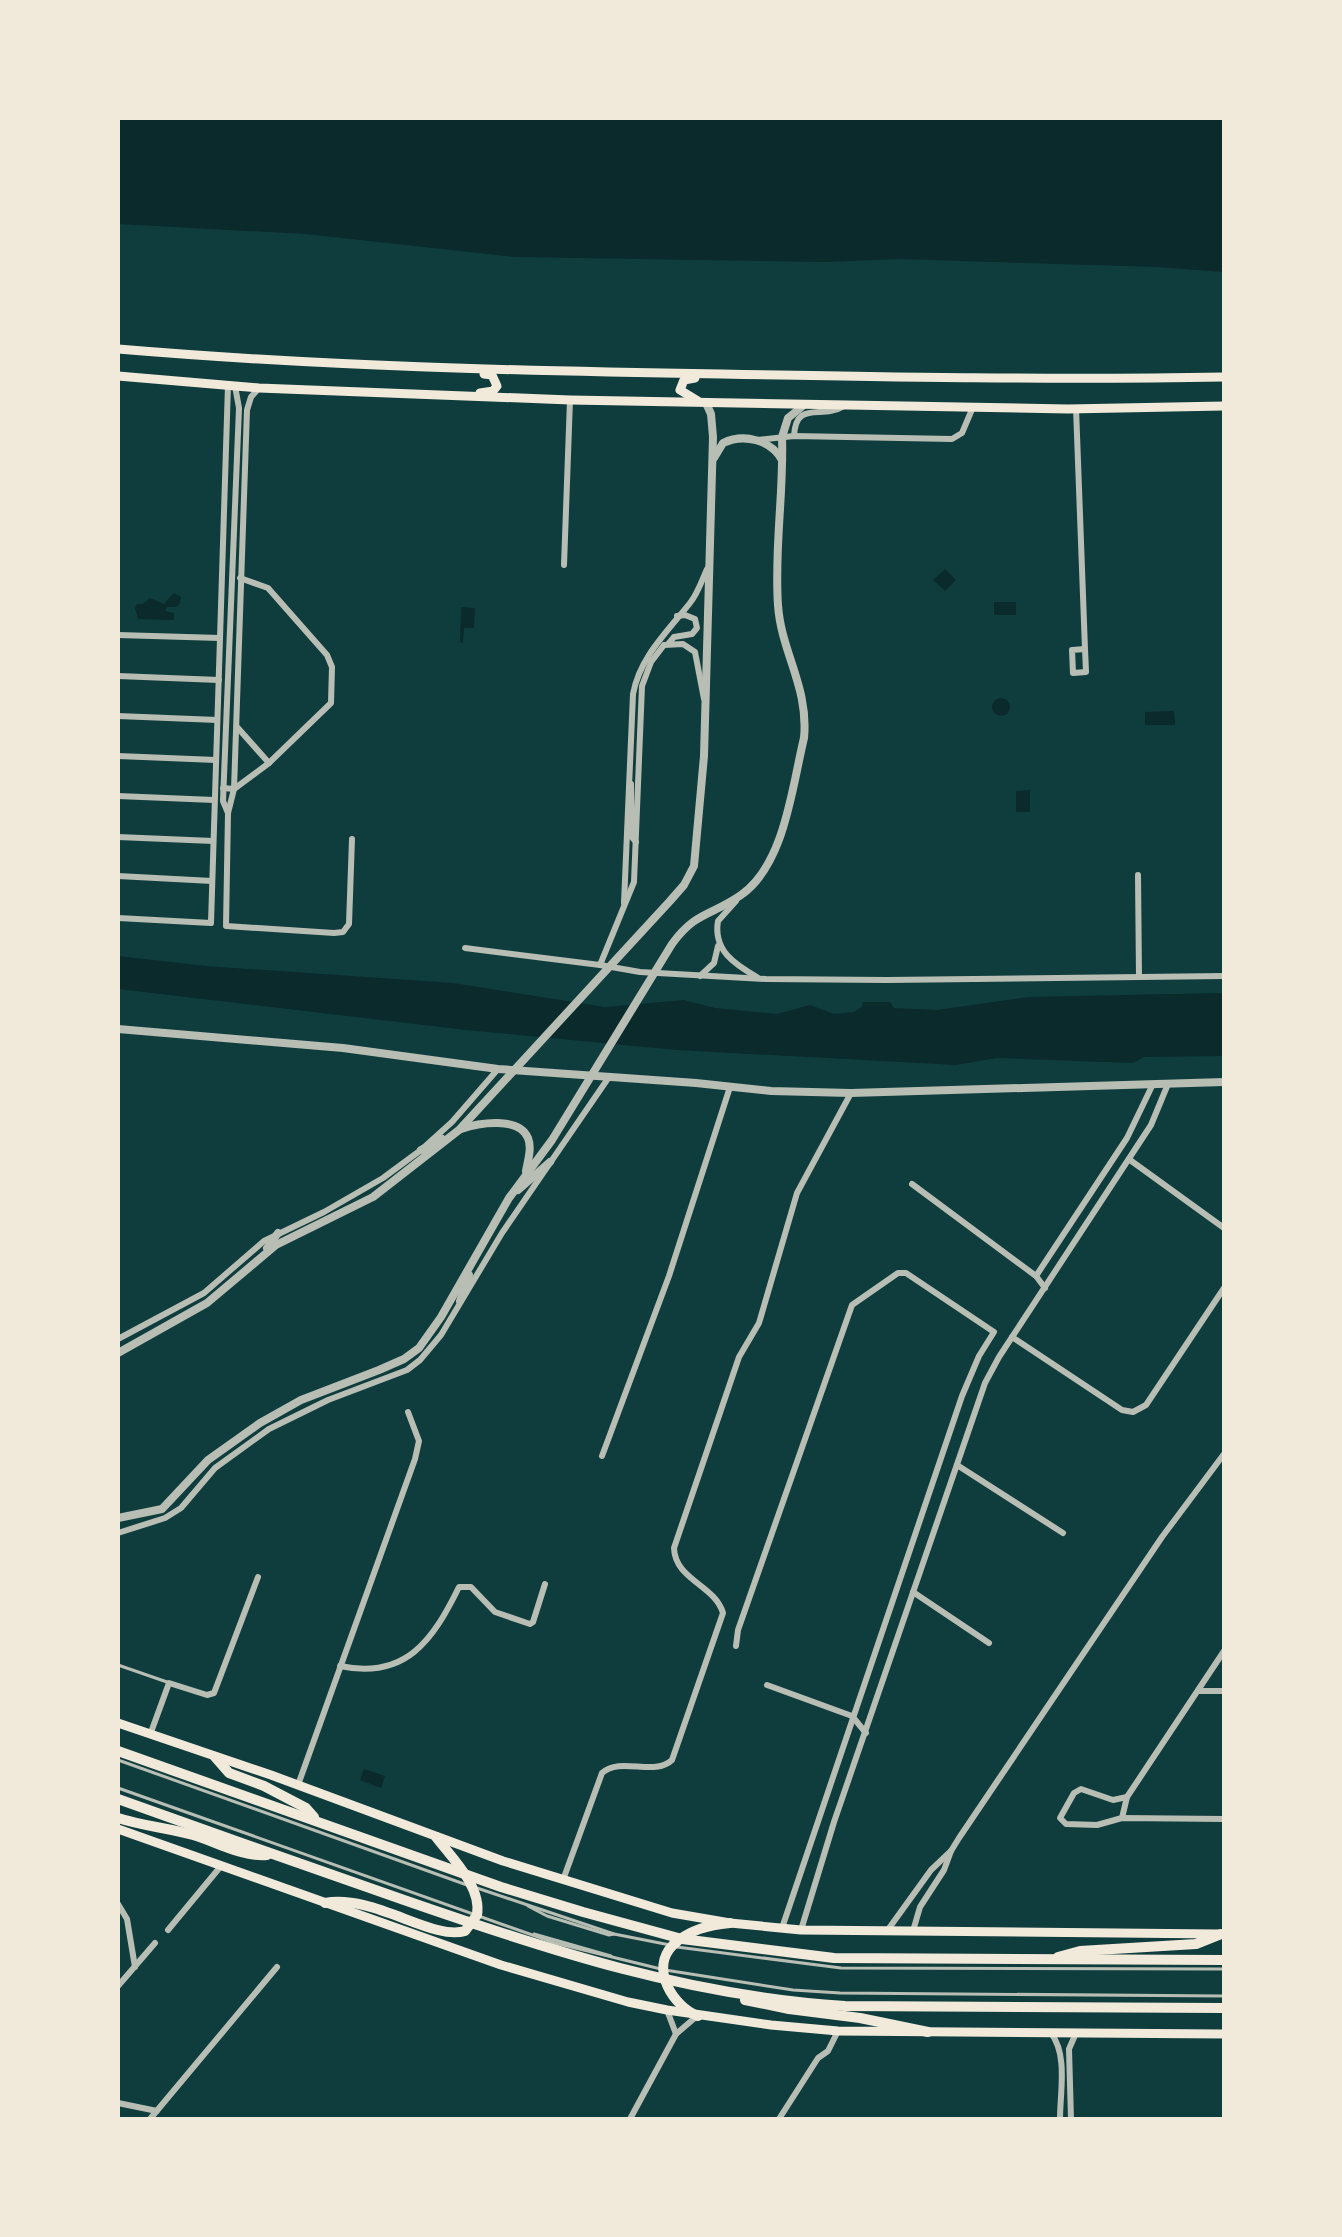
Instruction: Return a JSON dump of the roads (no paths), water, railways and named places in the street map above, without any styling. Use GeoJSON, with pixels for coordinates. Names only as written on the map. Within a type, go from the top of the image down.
{"type":"FeatureCollection","features":[{"type":"Feature","properties":{"kind":"highway"},"geometry":{"type":"LineString","coordinates":[[118,1751],[463,1873],[583,1912],[682,1939],[834,1958],[1224,1960]]}},
{"type":"Feature","properties":{"kind":"highway"},"geometry":{"type":"LineString","coordinates":[[215,1757],[229,1773],[264,1786],[306,1808],[315,1819]]}},
{"type":"Feature","properties":{"kind":"highway"},"geometry":{"type":"LineString","coordinates":[[118,1799],[272,1854],[475,1920],[509,1937],[665,1976],[767,2006],[860,2018],[928,2032]]}},
{"type":"Feature","properties":{"kind":"highway"},"geometry":{"type":"LineString","coordinates":[[118,1818],[154,1829],[193,1835],[247,1854],[272,1854]]}},
{"type":"Feature","properties":{"kind":"highway"},"geometry":{"type":"LineString","coordinates":[[325,1903],[338,1900],[359,1902],[447,1932],[460,1932],[475,1920],[477,1899],[463,1873],[436,1837]]}},
{"type":"Feature","properties":{"kind":"highway"},"geometry":{"type":"LineString","coordinates":[[698,2016],[687,2011],[672,1997],[665,1976],[665,1959],[672,1946],[703,1927],[730,1923]]}},
{"type":"Feature","properties":{"kind":"highway"},"geometry":{"type":"LineString","coordinates":[[1052,1960],[1080,1951],[1196,1944],[1222,1934]]}},
{"type":"Feature","properties":{"kind":"highway"},"geometry":{"type":"LineString","coordinates":[[724,1992],[845,2006],[1224,2008]]}},
{"type":"Feature","properties":{"kind":"main road"},"geometry":{"type":"LineString","coordinates":[[118,349],[455,369],[1022,379],[1224,377]]}},
{"type":"Feature","properties":{"kind":"main road"},"geometry":{"type":"LineString","coordinates":[[453,397],[493,391],[497,386],[492,375],[455,369]]}},
{"type":"Feature","properties":{"kind":"main road"},"geometry":{"type":"LineString","coordinates":[[704,403],[682,393],[680,385],[684,380],[739,375]]}},
{"type":"Feature","properties":{"kind":"main road"},"geometry":{"type":"LineString","coordinates":[[118,376],[259,388],[453,397],[973,407],[1224,406]]}},
{"type":"Feature","properties":{"kind":"main road"},"geometry":{"type":"LineString","coordinates":[[118,1723],[436,1837],[655,1909],[730,1923],[801,1930],[1222,1934]]}},
{"type":"Feature","properties":{"kind":"main road"},"geometry":{"type":"LineString","coordinates":[[118,1829],[521,1971],[628,2002],[698,2016],[838,2031],[1224,2034]]}},
{"type":"Feature","properties":{"kind":"street"},"geometry":{"type":"LineString","coordinates":[[118,918],[211,923],[226,414],[231,386]]}},
{"type":"Feature","properties":{"kind":"street"},"geometry":{"type":"LineString","coordinates":[[228,813],[223,801],[223,788],[239,400],[231,386]]}},
{"type":"Feature","properties":{"kind":"street"},"geometry":{"type":"LineString","coordinates":[[259,388],[251,397],[247,410],[234,789],[228,813],[225,924],[229,927],[343,932],[349,924],[352,839]]}},
{"type":"Feature","properties":{"kind":"street"},"geometry":{"type":"LineString","coordinates":[[564,565],[570,400]]}},
{"type":"Feature","properties":{"kind":"street"},"geometry":{"type":"LineString","coordinates":[[119,1347],[207,1303],[276,1245],[373,1197],[459,1130],[684,885],[694,866],[705,702],[713,426],[704,403]]}},
{"type":"Feature","properties":{"kind":"street"},"geometry":{"type":"LineString","coordinates":[[700,976],[714,963],[718,921],[760,876],[774,854],[805,729],[802,690],[783,634],[778,603],[782,437],[788,418],[804,404]]}},
{"type":"Feature","properties":{"kind":"street"},"geometry":{"type":"LineString","coordinates":[[794,436],[795,424],[802,415],[833,411],[848,404]]}},
{"type":"Feature","properties":{"kind":"street"},"geometry":{"type":"LineString","coordinates":[[712,460],[728,440],[794,436],[956,438],[962,433],[973,407]]}},
{"type":"Feature","properties":{"kind":"street"},"geometry":{"type":"LineString","coordinates":[[1076,408],[1085,649]]}},
{"type":"Feature","properties":{"kind":"street"},"geometry":{"type":"LineString","coordinates":[[757,440],[775,448],[782,460]]}},
{"type":"Feature","properties":{"kind":"street"},"geometry":{"type":"LineString","coordinates":[[624,906],[636,679],[648,655],[696,593],[709,565]]}},
{"type":"Feature","properties":{"kind":"street"},"geometry":{"type":"LineString","coordinates":[[223,788],[234,789],[269,763],[331,703],[332,667],[327,655],[268,588],[240,578]]}},
{"type":"Feature","properties":{"kind":"street"},"geometry":{"type":"LineString","coordinates":[[231,597],[240,597]]}},
{"type":"Feature","properties":{"kind":"street"},"geometry":{"type":"LineString","coordinates":[[600,965],[634,882],[642,686],[655,656],[664,645],[674,637],[692,634],[697,628],[691,616],[677,616]]}},
{"type":"Feature","properties":{"kind":"street"},"geometry":{"type":"LineString","coordinates":[[118,635],[220,638]]}},
{"type":"Feature","properties":{"kind":"street"},"geometry":{"type":"LineString","coordinates":[[669,643],[683,644],[695,652],[705,702]]}},
{"type":"Feature","properties":{"kind":"street"},"geometry":{"type":"LineString","coordinates":[[118,676],[219,680]]}},
{"type":"Feature","properties":{"kind":"street"},"geometry":{"type":"LineString","coordinates":[[118,716],[217,720]]}},
{"type":"Feature","properties":{"kind":"street"},"geometry":{"type":"LineString","coordinates":[[236,725],[269,763]]}},
{"type":"Feature","properties":{"kind":"street"},"geometry":{"type":"LineString","coordinates":[[118,756],[216,760]]}},
{"type":"Feature","properties":{"kind":"street"},"geometry":{"type":"LineString","coordinates":[[629,776],[633,791],[631,836],[636,843]]}},
{"type":"Feature","properties":{"kind":"street"},"geometry":{"type":"LineString","coordinates":[[118,796],[214,800]]}},
{"type":"Feature","properties":{"kind":"street"},"geometry":{"type":"LineString","coordinates":[[118,837],[213,841]]}},
{"type":"Feature","properties":{"kind":"street"},"geometry":{"type":"LineString","coordinates":[[1138,875],[1139,977]]}},
{"type":"Feature","properties":{"kind":"street"},"geometry":{"type":"LineString","coordinates":[[118,876],[212,881]]}},
{"type":"Feature","properties":{"kind":"street"},"geometry":{"type":"LineString","coordinates":[[118,1518],[162,1509],[208,1460],[260,1423],[301,1400],[391,1364],[419,1348],[441,1317],[509,1198],[581,1095],[672,944],[691,921],[741,895]]}},
{"type":"Feature","properties":{"kind":"street"},"geometry":{"type":"LineString","coordinates":[[718,941],[733,962],[760,978]]}},
{"type":"Feature","properties":{"kind":"street"},"geometry":{"type":"LineString","coordinates":[[465,948],[640,972],[700,976],[887,980],[1224,976]]}},
{"type":"Feature","properties":{"kind":"street"},"geometry":{"type":"LineString","coordinates":[[118,1029],[343,1048],[498,1069],[851,1093],[1224,1082]]}},
{"type":"Feature","properties":{"kind":"street"},"geometry":{"type":"LineString","coordinates":[[421,1150],[452,1122],[498,1069]]}},
{"type":"Feature","properties":{"kind":"street"},"geometry":{"type":"LineString","coordinates":[[118,1533],[165,1518],[181,1508],[215,1468],[269,1429],[328,1400],[407,1370],[432,1347],[550,1162],[609,1077]]}},
{"type":"Feature","properties":{"kind":"street"},"geometry":{"type":"LineString","coordinates":[[1036,1276],[1127,1138],[1153,1084]]}},
{"type":"Feature","properties":{"kind":"street"},"geometry":{"type":"LineString","coordinates":[[801,1930],[839,1808],[990,1372],[1130,1160],[1153,1122],[1168,1084]]}},
{"type":"Feature","properties":{"kind":"street"},"geometry":{"type":"LineString","coordinates":[[602,1456],[669,1276],[730,1087]]}},
{"type":"Feature","properties":{"kind":"street"},"geometry":{"type":"LineString","coordinates":[[563,1880],[602,1773],[614,1766],[666,1765],[672,1760],[723,1613],[718,1603],[679,1567],[674,1548],[739,1357],[759,1323],[797,1193],[851,1093]]}},
{"type":"Feature","properties":{"kind":"street"},"geometry":{"type":"LineString","coordinates":[[119,1347],[204,1293],[253,1250],[278,1233],[359,1193],[421,1150],[459,1130],[483,1124],[513,1125],[522,1129],[527,1134],[530,1148],[525,1174]]}},
{"type":"Feature","properties":{"kind":"street"},"geometry":{"type":"LineString","coordinates":[[1130,1160],[1224,1228]]}},
{"type":"Feature","properties":{"kind":"street"},"geometry":{"type":"LineString","coordinates":[[509,1198],[550,1162]]}},
{"type":"Feature","properties":{"kind":"street"},"geometry":{"type":"LineString","coordinates":[[912,1184],[1036,1276],[1045,1288]]}},
{"type":"Feature","properties":{"kind":"street"},"geometry":{"type":"LineString","coordinates":[[259,1259],[278,1233]]}},
{"type":"Feature","properties":{"kind":"street"},"geometry":{"type":"LineString","coordinates":[[460,1301],[475,1255]]}},
{"type":"Feature","properties":{"kind":"street"},"geometry":{"type":"LineString","coordinates":[[736,1646],[738,1630],[851,1309],[858,1299],[898,1273],[906,1273],[994,1332],[979,1356],[962,1396],[782,1929]]}},
{"type":"Feature","properties":{"kind":"street"},"geometry":{"type":"LineString","coordinates":[[1012,1337],[1122,1410],[1133,1412],[1141,1410],[1224,1288]]}},
{"type":"Feature","properties":{"kind":"street"},"geometry":{"type":"LineString","coordinates":[[962,1396],[979,1403]]}},
{"type":"Feature","properties":{"kind":"street"},"geometry":{"type":"LineString","coordinates":[[298,1785],[419,1446],[408,1412]]}},
{"type":"Feature","properties":{"kind":"street"},"geometry":{"type":"LineString","coordinates":[[887,1931],[931,1870],[951,1851],[1162,1537],[1224,1454]]}},
{"type":"Feature","properties":{"kind":"street"},"geometry":{"type":"LineString","coordinates":[[957,1465],[1063,1533]]}},
{"type":"Feature","properties":{"kind":"street"},"geometry":{"type":"LineString","coordinates":[[921,1513],[938,1519]]}},
{"type":"Feature","properties":{"kind":"street"},"geometry":{"type":"LineString","coordinates":[[150,1735],[169,1683],[207,1695],[214,1693],[258,1577]]}},
{"type":"Feature","properties":{"kind":"street"},"geometry":{"type":"LineString","coordinates":[[340,1666],[358,1670],[379,1669],[408,1659],[435,1631],[459,1587],[471,1587],[495,1612],[530,1624],[545,1584]]}},
{"type":"Feature","properties":{"kind":"street"},"geometry":{"type":"LineString","coordinates":[[913,1592],[989,1643]]}},
{"type":"Feature","properties":{"kind":"street"},"geometry":{"type":"LineString","coordinates":[[1122,1818],[1127,1797],[1224,1651]]}},
{"type":"Feature","properties":{"kind":"street"},"geometry":{"type":"LineString","coordinates":[[767,1685],[852,1716],[866,1733]]}},
{"type":"Feature","properties":{"kind":"street"},"geometry":{"type":"LineString","coordinates":[[1199,1691],[1224,1691]]}},
{"type":"Feature","properties":{"kind":"street"},"geometry":{"type":"LineString","coordinates":[[1127,1797],[1113,1800],[1085,1789],[1076,1791],[1060,1818],[1066,1824],[1090,1826],[1122,1818],[1224,1819]]}},
{"type":"Feature","properties":{"kind":"street"},"geometry":{"type":"LineString","coordinates":[[823,1802],[839,1808]]}},
{"type":"Feature","properties":{"kind":"street"},"geometry":{"type":"LineString","coordinates":[[913,1931],[920,1907],[944,1870],[951,1851]]}},
{"type":"Feature","properties":{"kind":"street"},"geometry":{"type":"LineString","coordinates":[[168,1930],[221,1866]]}},
{"type":"Feature","properties":{"kind":"street"},"geometry":{"type":"LineString","coordinates":[[791,1898],[799,1903],[809,1902]]}},
{"type":"Feature","properties":{"kind":"street"},"geometry":{"type":"LineString","coordinates":[[118,1904],[127,1919],[135,1967]]}},
{"type":"Feature","properties":{"kind":"street"},"geometry":{"type":"LineString","coordinates":[[118,1986],[155,1943]]}},
{"type":"Feature","properties":{"kind":"street"},"geometry":{"type":"LineString","coordinates":[[150,2119],[277,1967]]}},
{"type":"Feature","properties":{"kind":"street"},"geometry":{"type":"LineString","coordinates":[[667,2010],[676,2034]]}},
{"type":"Feature","properties":{"kind":"street"},"geometry":{"type":"LineString","coordinates":[[630,2119],[676,2034],[698,2016]]}},
{"type":"Feature","properties":{"kind":"street"},"geometry":{"type":"LineString","coordinates":[[779,2119],[818,2058],[828,2051],[838,2031]]}},
{"type":"Feature","properties":{"kind":"street"},"geometry":{"type":"LineString","coordinates":[[1051,2033],[1061,2055],[1060,2119]]}},
{"type":"Feature","properties":{"kind":"street"},"geometry":{"type":"LineString","coordinates":[[1071,2119],[1069,2049],[1076,2033]]}},
{"type":"Feature","properties":{"kind":"street"},"geometry":{"type":"LineString","coordinates":[[118,2103],[157,2111]]}},
{"type":"Feature","properties":{"kind":"lane"},"geometry":{"type":"LineString","coordinates":[[118,1665],[169,1683]]}},
{"type":"Feature","properties":{"kind":"lane"},"geometry":{"type":"LineString","coordinates":[[118,1760],[607,1935],[841,1968],[1224,1969]]}},
{"type":"Feature","properties":{"kind":"lane"},"geometry":{"type":"LineString","coordinates":[[118,1788],[475,1920],[540,1934],[605,1953],[665,1976],[852,1994],[1224,1996]]}},
{"type":"Feature","properties":{"kind":"water"},"geometry":{"type":"Polygon","coordinates":[[[118,118],[1224,118],[1224,272],[898,259],[828,262],[515,257],[305,234],[118,224],[118,118]]]}},
{"type":"Feature","properties":{"kind":"water"},"geometry":{"type":"Polygon","coordinates":[[[945,569],[956,580],[945,591],[933,580],[945,569]]]}},
{"type":"Feature","properties":{"kind":"water"},"geometry":{"type":"Polygon","coordinates":[[[174,593],[181,597],[180,604],[167,607],[165,611],[174,613],[174,620],[138,619],[137,604],[143,604],[150,598],[164,604],[174,593]]]}},
{"type":"Feature","properties":{"kind":"water"},"geometry":{"type":"Polygon","coordinates":[[[994,602],[1016,602],[1016,615],[994,615],[994,602]]]}},
{"type":"Feature","properties":{"kind":"water"},"geometry":{"type":"Polygon","coordinates":[[[461,607],[475,608],[474,628],[464,628],[463,643],[460,642],[461,607]]]}},
{"type":"Feature","properties":{"kind":"water"},"geometry":{"type":"Polygon","coordinates":[[[997,698],[1005,698],[1010,707],[1008,714],[997,716],[992,711],[992,703],[997,698]]]}},
{"type":"Feature","properties":{"kind":"water"},"geometry":{"type":"Polygon","coordinates":[[[1174,711],[1175,725],[1145,725],[1145,712],[1174,711]]]}},
{"type":"Feature","properties":{"kind":"water"},"geometry":{"type":"Polygon","coordinates":[[[1030,790],[1030,812],[1016,812],[1016,791],[1030,790]]]}},
{"type":"Feature","properties":{"kind":"water"},"geometry":{"type":"Polygon","coordinates":[[[118,956],[206,966],[453,983],[605,1007],[684,1000],[715,1008],[777,1014],[810,1005],[834,1014],[854,1012],[862,1007],[863,1002],[890,1002],[894,1008],[937,1010],[1028,997],[1224,993],[1224,1056],[1144,1057],[1133,1063],[996,1058],[956,1065],[676,1050],[466,1030],[118,989],[118,956]]]}},
{"type":"Feature","properties":{"kind":"water"},"geometry":{"type":"Polygon","coordinates":[[[364,1769],[385,1776],[381,1788],[360,1780],[364,1769]]]}}]}
